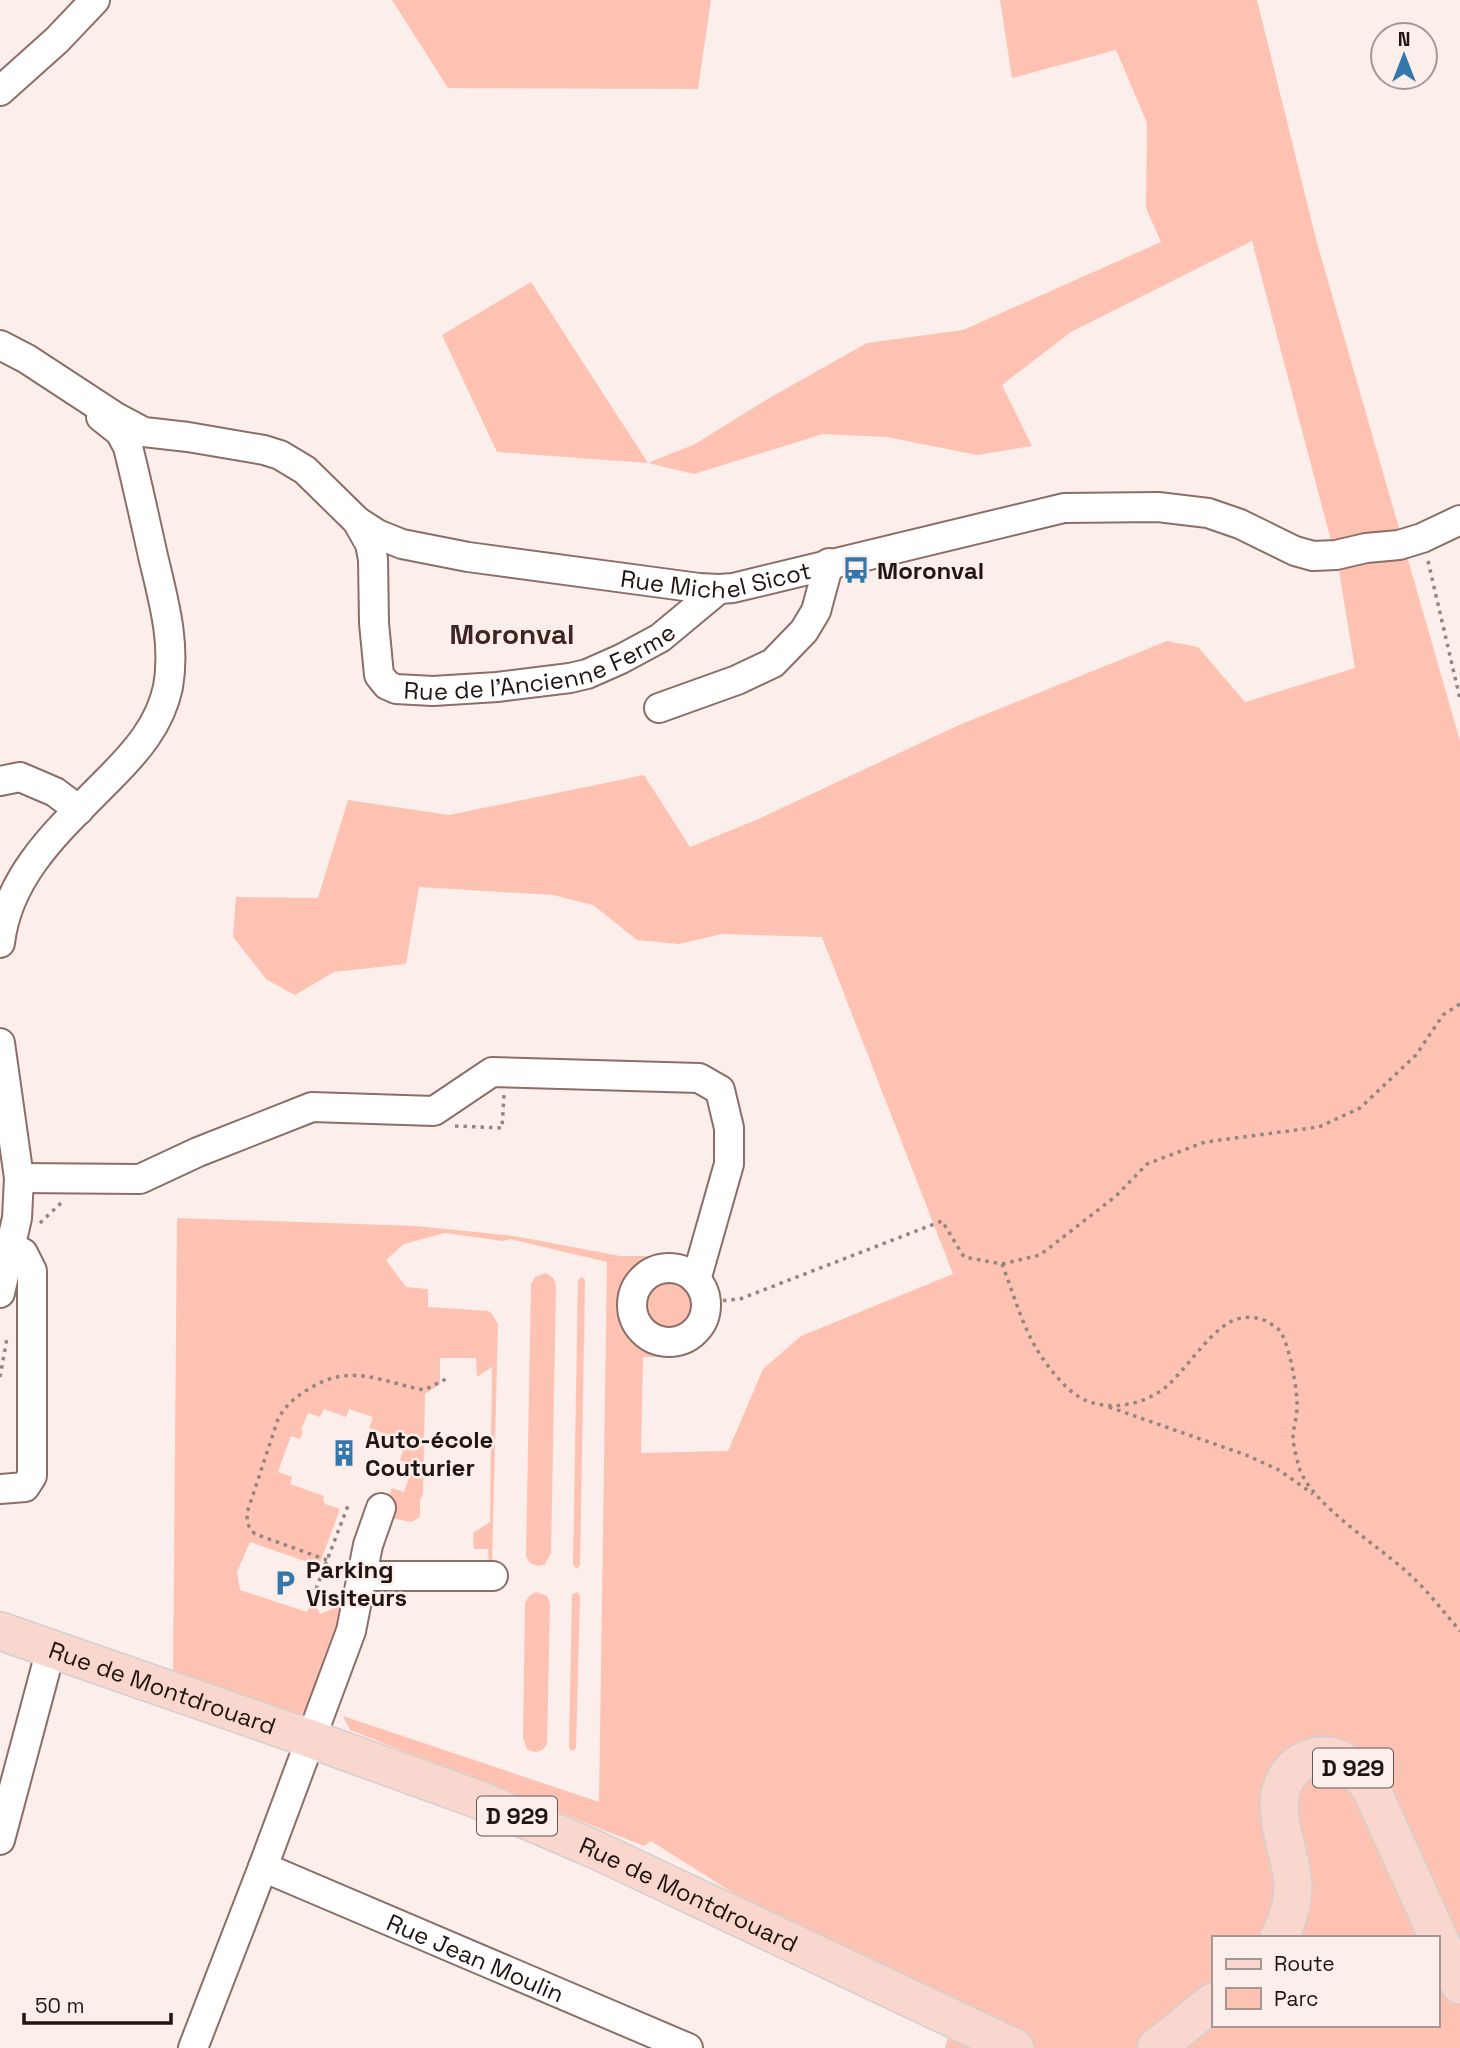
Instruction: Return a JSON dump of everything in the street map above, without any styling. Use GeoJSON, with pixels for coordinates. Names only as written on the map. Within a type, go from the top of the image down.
{"type":"FeatureCollection","features":[{"type":"Feature","properties":{"kind":"main road","name":"Rue de Montdrouard"},"geometry":{"type":"LineString","coordinates":[[0,1631],[482,1801],[594,1849],[1015,2048]]}},
{"type":"Feature","properties":{"kind":"main road","name":"D 929"},"geometry":{"type":"LineString","coordinates":[[1280,1936],[1287,1921],[1293,1895],[1292,1873],[1280,1814],[1282,1787],[1288,1775],[1300,1763],[1314,1757],[1328,1756],[1350,1765],[1365,1779],[1438,1936]]}},
{"type":"Feature","properties":{"kind":"main road","name":"D 929"},"geometry":{"type":"LineString","coordinates":[[1439,1939],[1460,1985]]}},
{"type":"Feature","properties":{"kind":"main road"},"geometry":{"type":"LineString","coordinates":[[1156,2048],[1212,2003]]}},
{"type":"Feature","properties":{"kind":"street"},"geometry":{"type":"LineString","coordinates":[[0,91],[57,40],[95,0]]}},
{"type":"Feature","properties":{"kind":"street","name":"Rue Michel Sicot"},"geometry":{"type":"LineString","coordinates":[[0,345],[27,359],[114,416],[140,443],[198,438],[280,455],[305,470],[357,521],[377,534],[430,550],[528,565],[719,589],[1046,511],[1087,506],[1158,507],[1208,513],[1240,524],[1300,553],[1321,556],[1399,545],[1422,538]]}},
{"type":"Feature","properties":{"kind":"street"},"geometry":{"type":"LineString","coordinates":[[0,354],[34,382],[110,422],[140,443],[171,655],[163,704],[147,736],[136,751],[51,838],[22,877],[6,915],[0,943]]}},
{"type":"Feature","properties":{"kind":"street"},"geometry":{"type":"LineString","coordinates":[[1422,538],[1460,520]]}},
{"type":"Feature","properties":{"kind":"street","name":"Rue de l'Ancienne Ferme"},"geometry":{"type":"LineString","coordinates":[[357,521],[370,544],[373,559],[374,623],[379,675],[385,684],[396,689],[456,690],[579,676],[604,667],[660,638],[719,589]]}},
{"type":"Feature","properties":{"kind":"street"},"geometry":{"type":"LineString","coordinates":[[659,708],[737,680],[773,663],[804,631],[816,611],[829,563]]}},
{"type":"Feature","properties":{"kind":"street"},"geometry":{"type":"LineString","coordinates":[[0,781],[20,777],[55,792],[79,810]]}},
{"type":"Feature","properties":{"kind":"street"},"geometry":{"type":"LineString","coordinates":[[0,1043],[19,1178],[17,1218],[0,1293]]}},
{"type":"Feature","properties":{"kind":"street"},"geometry":{"type":"LineString","coordinates":[[19,1178],[140,1179],[198,1152],[312,1107],[434,1111],[492,1072],[699,1078],[720,1090],[729,1128],[729,1164],[701,1291]]}},
{"type":"Feature","properties":{"kind":"street"},"geometry":{"type":"LineString","coordinates":[[0,1489],[25,1487],[32,1476],[32,1271],[23,1254],[10,1247]]}},
{"type":"Feature","properties":{"kind":"street"},"geometry":{"type":"LineString","coordinates":[[193,2048],[351,1631],[368,1545],[381,1508]]}},
{"type":"Feature","properties":{"kind":"street"},"geometry":{"type":"LineString","coordinates":[[362,1576],[493,1576]]}},
{"type":"Feature","properties":{"kind":"street"},"geometry":{"type":"LineString","coordinates":[[0,1840],[11,1754],[51,1649]]}},
{"type":"Feature","properties":{"kind":"street","name":"Rue Jean Moulin"},"geometry":{"type":"LineString","coordinates":[[263,1867],[688,2048]]}},
{"type":"Feature","properties":{"kind":"path"},"geometry":{"type":"LineString","coordinates":[[1422,538],[1460,699]]}},
{"type":"Feature","properties":{"kind":"path"},"geometry":{"type":"LineString","coordinates":[[701,1291],[740,1299],[942,1221],[964,1257],[1002,1264],[1040,1255],[1116,1196],[1147,1164],[1205,1142],[1319,1127],[1360,1108],[1416,1055],[1443,1015],[1460,1004]]}},
{"type":"Feature","properties":{"kind":"path"},"geometry":{"type":"LineString","coordinates":[[446,1125],[502,1128],[505,1084]]}},
{"type":"Feature","properties":{"kind":"path"},"geometry":{"type":"LineString","coordinates":[[35,1228],[66,1198]]}},
{"type":"Feature","properties":{"kind":"path"},"geometry":{"type":"LineString","coordinates":[[1002,1264],[1036,1348],[1073,1393],[1086,1401],[1129,1412],[1279,1470],[1299,1483],[1407,1572],[1460,1631]]}},
{"type":"Feature","properties":{"kind":"path"},"geometry":{"type":"LineString","coordinates":[[1104,1405],[1135,1403],[1165,1387],[1231,1321],[1242,1317],[1268,1321],[1280,1331],[1286,1343],[1292,1370],[1297,1408],[1293,1439],[1299,1465],[1310,1488],[1325,1504]]}},
{"type":"Feature","properties":{"kind":"path"},"geometry":{"type":"LineString","coordinates":[[327,1560],[254,1534],[247,1521],[278,1419],[284,1409],[313,1386],[338,1376],[364,1374],[424,1390],[448,1378]]}},
{"type":"Feature","properties":{"kind":"path"},"geometry":{"type":"LineString","coordinates":[[316,1588],[349,1503]]}},
{"type":"Feature","properties":{"kind":"green space"},"geometry":{"type":"Polygon","coordinates":[[[392,0],[711,0],[698,89],[448,88],[392,0]]]}},
{"type":"Feature","properties":{"kind":"green space"},"geometry":{"type":"Polygon","coordinates":[[[1000,0],[1257,0],[1316,239],[1460,741],[1460,2048],[945,2048],[950,2030],[651,1841],[644,1846],[350,1730],[343,1716],[599,1802],[607,1262],[510,1239],[503,1241],[445,1233],[404,1244],[386,1260],[406,1287],[428,1289],[428,1307],[488,1311],[498,1324],[492,1562],[489,1566],[488,1549],[474,1549],[473,1533],[490,1522],[492,1367],[477,1377],[476,1358],[440,1358],[440,1384],[425,1394],[420,1517],[411,1522],[392,1518],[372,1552],[392,1488],[404,1492],[413,1466],[400,1460],[405,1445],[388,1438],[389,1435],[369,1428],[373,1417],[349,1409],[346,1417],[324,1409],[320,1417],[308,1413],[300,1439],[291,1436],[278,1472],[292,1477],[290,1484],[324,1496],[325,1504],[340,1509],[319,1566],[250,1542],[237,1572],[240,1590],[307,1612],[313,1598],[320,1614],[332,1609],[329,1591],[333,1598],[335,1597],[343,1619],[312,1710],[296,1715],[173,1681],[177,1218],[416,1226],[514,1236],[620,1256],[668,1256],[668,1261],[649,1267],[633,1278],[625,1294],[625,1313],[632,1331],[645,1343],[661,1346],[661,1357],[643,1357],[641,1453],[728,1451],[763,1369],[801,1336],[953,1274],[822,937],[722,934],[679,944],[637,940],[593,905],[553,895],[419,887],[406,964],[334,972],[295,995],[267,980],[233,937],[236,897],[318,898],[348,800],[449,815],[644,775],[690,847],[756,820],[959,725],[1167,641],[1198,647],[1245,702],[1355,668],[1339,571],[1252,241],[1071,332],[1002,385],[1032,446],[977,455],[887,437],[823,434],[694,474],[648,463],[695,444],[867,343],[963,330],[1161,242],[1146,208],[1147,123],[1116,50],[1012,78],[1000,0]]]}},
{"type":"Feature","properties":{"kind":"green space"},"geometry":{"type":"Polygon","coordinates":[[[531,282],[648,463],[497,452],[442,335],[531,282]]]}},
{"type":"Feature","properties":{"kind":"green space"},"geometry":{"type":"Polygon","coordinates":[[[546,1273],[553,1278],[556,1285],[551,1553],[545,1564],[539,1566],[531,1564],[526,1556],[531,1284],[535,1277],[546,1273]]]}},
{"type":"Feature","properties":{"kind":"green space"},"geometry":{"type":"Polygon","coordinates":[[[582,1277],[585,1280],[580,1565],[577,1569],[573,1565],[578,1280],[582,1277]]]}},
{"type":"Feature","properties":{"kind":"green space"},"geometry":{"type":"Polygon","coordinates":[[[669,1278],[679,1280],[687,1286],[693,1294],[693,1314],[687,1322],[679,1328],[669,1330],[659,1328],[651,1322],[645,1314],[643,1304],[645,1294],[651,1286],[659,1280],[669,1278]]]}},
{"type":"Feature","properties":{"kind":"green space"},"geometry":{"type":"Polygon","coordinates":[[[536,1592],[547,1596],[550,1604],[547,1744],[536,1752],[527,1749],[523,1738],[525,1603],[529,1596],[536,1592]]]}},
{"type":"Feature","properties":{"kind":"green space"},"geometry":{"type":"Polygon","coordinates":[[[577,1592],[580,1595],[576,1748],[573,1751],[569,1748],[572,1595],[577,1592]]]}},
{"type":"Feature","properties":{"kind":"place","name":"Moronval"},"geometry":{"type":"Point","coordinates":[856,570]}},
{"type":"Feature","properties":{"kind":"place","name":"Auto-école Couturier"},"geometry":{"type":"Point","coordinates":[344,1453]}},
{"type":"Feature","properties":{"kind":"place","name":"Parking Visiteurs"},"geometry":{"type":"Point","coordinates":[285,1583]}},
{"type":"Feature","properties":{"kind":"district","name":"Moronval"},"geometry":{"type":"Point","coordinates":[512,634]}}]}
